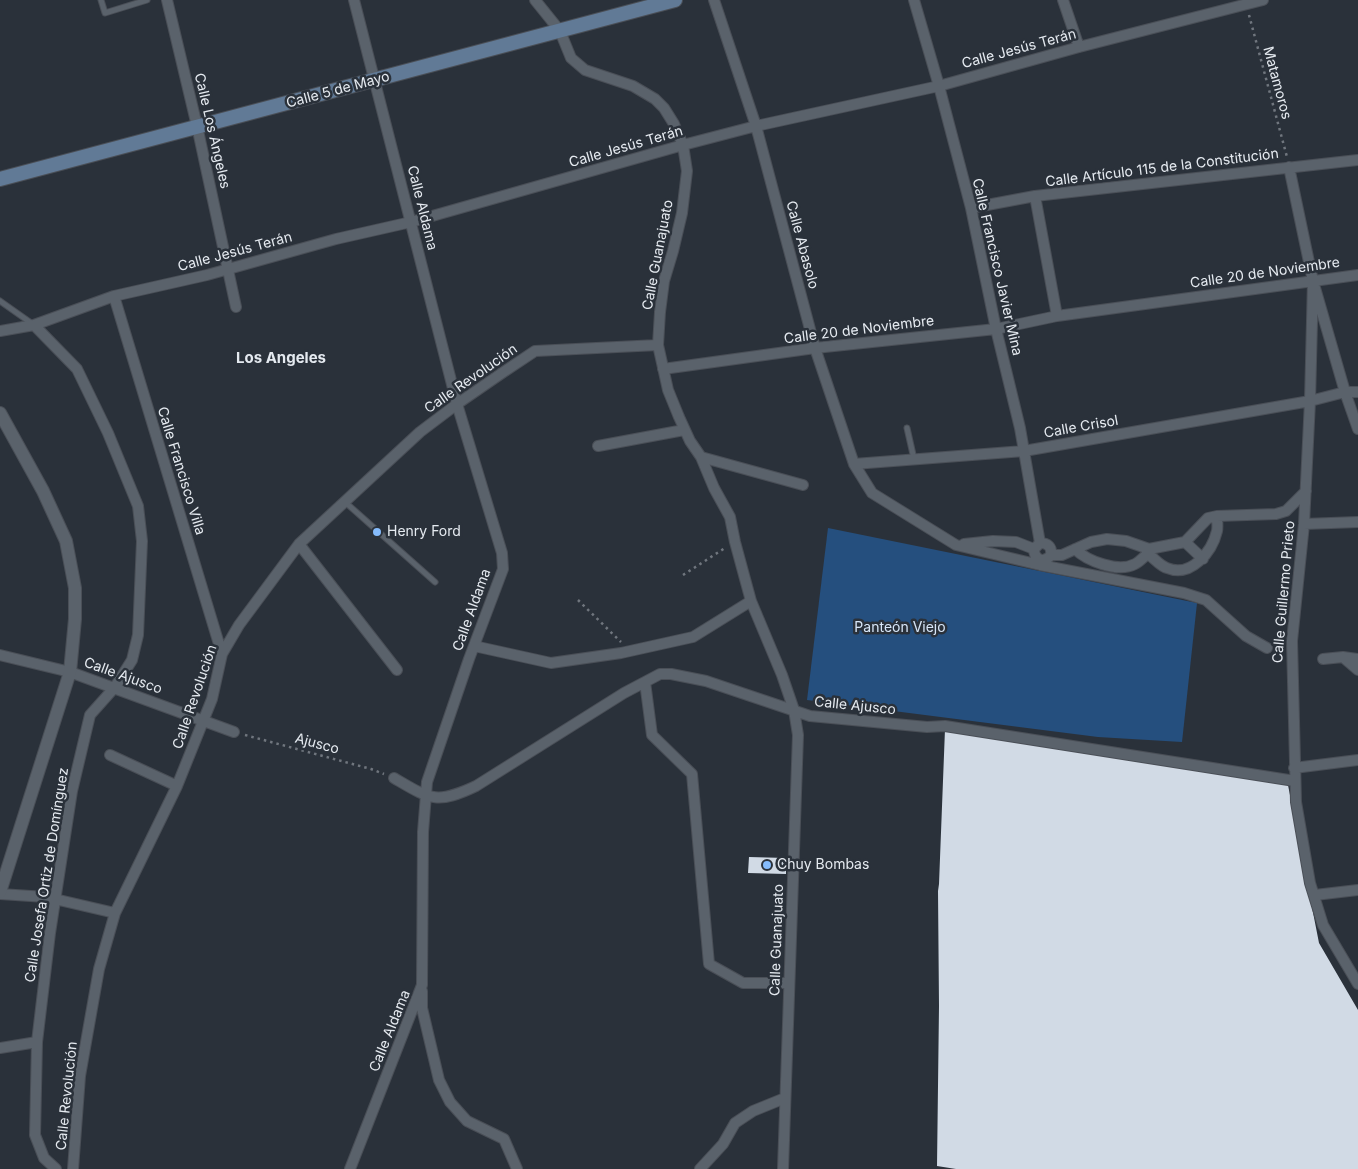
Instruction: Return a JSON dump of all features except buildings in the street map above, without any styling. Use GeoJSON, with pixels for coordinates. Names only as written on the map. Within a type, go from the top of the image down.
{"type":"FeatureCollection","features":[{"type":"Feature","properties":{"kind":"main road","name":"Calle 5 de Mayo"},"geometry":{"type":"LineString","coordinates":[[0,179],[675,0]]}},
{"type":"Feature","properties":{"kind":"street","name":"Calle Los Ángeles"},"geometry":{"type":"LineString","coordinates":[[167,0],[197,126],[236,307]]}},
{"type":"Feature","properties":{"kind":"street","name":"Calle Aldama"},"geometry":{"type":"LineString","coordinates":[[350,1169],[422,986],[423,832],[427,782],[503,569],[502,553],[457,404],[354,0]]}},
{"type":"Feature","properties":{"kind":"street","name":"Calle Guanajuato"},"geometry":{"type":"LineString","coordinates":[[535,0],[560,31],[571,58],[585,70],[633,86],[659,104],[664,108],[674,124],[683,145],[687,171],[682,213],[664,281],[658,345],[668,390],[684,430],[701,457],[714,488],[730,517],[734,542],[750,601],[782,675],[794,710],[798,735],[783,1169]]}},
{"type":"Feature","properties":{"kind":"street","name":"Calle Abasolo"},"geometry":{"type":"LineString","coordinates":[[714,0],[756,126],[815,348],[854,464],[872,493],[956,545]]}},
{"type":"Feature","properties":{"kind":"street","name":"Calle Francisco Javier Mina"},"geometry":{"type":"LineString","coordinates":[[914,0],[939,86],[970,208],[1024,451],[1037,546]]}},
{"type":"Feature","properties":{"kind":"street"},"geometry":{"type":"LineString","coordinates":[[1063,0],[1079,47]]}},
{"type":"Feature","properties":{"kind":"street","name":"Calle Jesús Terán"},"geometry":{"type":"LineString","coordinates":[[0,331],[34,325],[114,296],[229,269],[336,239],[411,222],[683,145],[756,126],[939,86],[1246,2],[1263,0]]}},
{"type":"Feature","properties":{"kind":"street","name":"Calle Artículo 115 de la Constitución"},"geometry":{"type":"LineString","coordinates":[[970,208],[1035,196],[1358,160]]}},
{"type":"Feature","properties":{"kind":"street"},"geometry":{"type":"LineString","coordinates":[[1289,167],[1312,281],[1358,429]]}},
{"type":"Feature","properties":{"kind":"street"},"geometry":{"type":"LineString","coordinates":[[1035,196],[1057,316]]}},
{"type":"Feature","properties":{"kind":"street","name":"Calle 20 de Noviembre"},"geometry":{"type":"LineString","coordinates":[[663,369],[815,348],[996,329],[1057,316],[1358,274]]}},
{"type":"Feature","properties":{"kind":"street","name":"Calle Guillermo Prieto"},"geometry":{"type":"LineString","coordinates":[[1312,281],[1306,491],[1292,641],[1296,802],[1310,883],[1323,925],[1358,984]]}},
{"type":"Feature","properties":{"kind":"street","name":"Calle Francisco Villa"},"geometry":{"type":"LineString","coordinates":[[114,296],[222,654]]}},
{"type":"Feature","properties":{"kind":"street","name":"Calle Josefa Ortiz de Domínguez"},"geometry":{"type":"LineString","coordinates":[[34,325],[77,370],[108,434],[138,506],[142,541],[138,635],[132,660],[115,687],[90,715],[72,790],[50,933],[37,1042],[35,1134],[44,1158],[56,1169]]}},
{"type":"Feature","properties":{"kind":"street","name":"Calle Revolución"},"geometry":{"type":"LineString","coordinates":[[73,1169],[80,1076],[99,969],[115,913],[177,786],[212,698],[222,654],[240,625],[299,544],[420,432],[457,404],[535,351],[658,345]]}},
{"type":"Feature","properties":{"kind":"street","name":"Calle Crisol"},"geometry":{"type":"LineString","coordinates":[[854,464],[1024,451],[1310,402],[1322,397],[1345,392],[1358,392]]}},
{"type":"Feature","properties":{"kind":"street"},"geometry":{"type":"LineString","coordinates":[[0,412],[43,491],[66,542],[72,564],[75,588],[75,619],[70,672],[0,893],[56,899],[115,913]]}},
{"type":"Feature","properties":{"kind":"street"},"geometry":{"type":"LineString","coordinates":[[598,446],[684,430]]}},
{"type":"Feature","properties":{"kind":"street"},"geometry":{"type":"LineString","coordinates":[[701,457],[803,485]]}},
{"type":"Feature","properties":{"kind":"street"},"geometry":{"type":"LineString","coordinates":[[1074,549],[1083,557],[1096,563],[1124,567],[1135,564],[1148,552],[1185,542],[1208,518],[1216,516],[1276,514],[1286,511],[1306,491]]}},
{"type":"Feature","properties":{"kind":"street"},"geometry":{"type":"LineString","coordinates":[[956,545],[993,541],[1016,542],[1037,546],[1045,543],[1052,550],[1051,555],[1062,555],[1091,542],[1107,539],[1126,541],[1148,552],[1166,568],[1178,570],[1189,568],[1203,559],[1217,531],[1216,516]]}},
{"type":"Feature","properties":{"kind":"street"},"geometry":{"type":"LineString","coordinates":[[1304,524],[1358,522]]}},
{"type":"Feature","properties":{"kind":"street"},"geometry":{"type":"LineString","coordinates":[[1185,542],[1203,559]]}},
{"type":"Feature","properties":{"kind":"street"},"geometry":{"type":"LineString","coordinates":[[299,544],[397,670]]}},
{"type":"Feature","properties":{"kind":"street"},"geometry":{"type":"LineString","coordinates":[[956,545],[1040,565],[1184,592],[1206,600],[1246,636],[1267,648]]}},
{"type":"Feature","properties":{"kind":"street"},"geometry":{"type":"LineString","coordinates":[[474,646],[551,663],[630,651],[693,637],[750,601]]}},
{"type":"Feature","properties":{"kind":"street","name":"Calle Ajusco"},"geometry":{"type":"LineString","coordinates":[[0,655],[70,672],[234,732]]}},
{"type":"Feature","properties":{"kind":"street"},"geometry":{"type":"LineString","coordinates":[[1343,657],[1358,670]]}},
{"type":"Feature","properties":{"kind":"street"},"geometry":{"type":"LineString","coordinates":[[1323,658],[1343,657],[1358,659]]}},
{"type":"Feature","properties":{"kind":"street","name":"Calle Ajusco"},"geometry":{"type":"LineString","coordinates":[[394,778],[425,796],[439,799],[456,796],[476,786],[645,682],[660,674],[671,674],[706,681],[810,716],[927,727],[945,726],[1295,781]]}},
{"type":"Feature","properties":{"kind":"street"},"geometry":{"type":"LineString","coordinates":[[645,682],[652,735],[692,774],[709,964],[744,983],[789,983]]}},
{"type":"Feature","properties":{"kind":"street"},"geometry":{"type":"LineString","coordinates":[[110,755],[177,786]]}},
{"type":"Feature","properties":{"kind":"street"},"geometry":{"type":"LineString","coordinates":[[1294,768],[1358,760]]}},
{"type":"Feature","properties":{"kind":"street"},"geometry":{"type":"LineString","coordinates":[[1314,895],[1358,890]]}},
{"type":"Feature","properties":{"kind":"street"},"geometry":{"type":"LineString","coordinates":[[422,986],[422,1008],[439,1080],[450,1102],[467,1121],[504,1139],[517,1169]]}},
{"type":"Feature","properties":{"kind":"street"},"geometry":{"type":"LineString","coordinates":[[0,1048],[37,1042]]}},
{"type":"Feature","properties":{"kind":"street"},"geometry":{"type":"LineString","coordinates":[[700,1169],[723,1144],[735,1123],[753,1111],[785,1098]]}},
{"type":"Feature","properties":{"kind":"lane"},"geometry":{"type":"LineString","coordinates":[[100,0],[105,13],[147,0]]}},
{"type":"Feature","properties":{"kind":"lane"},"geometry":{"type":"LineString","coordinates":[[0,301],[34,325]]}},
{"type":"Feature","properties":{"kind":"lane"},"geometry":{"type":"LineString","coordinates":[[907,428],[914,459]]}},
{"type":"Feature","properties":{"kind":"lane"},"geometry":{"type":"LineString","coordinates":[[345,502],[435,582]]}},
{"type":"Feature","properties":{"kind":"path","name":"Matamoros"},"geometry":{"type":"LineString","coordinates":[[1246,2],[1289,167]]}},
{"type":"Feature","properties":{"kind":"path"},"geometry":{"type":"LineString","coordinates":[[683,576],[734,542]]}},
{"type":"Feature","properties":{"kind":"path"},"geometry":{"type":"LineString","coordinates":[[578,600],[630,651]]}},
{"type":"Feature","properties":{"kind":"path","name":"Ajusco"},"geometry":{"type":"LineString","coordinates":[[234,732],[371,769],[394,778]]}},
{"type":"Feature","properties":{"kind":"green space","name":"Panteón Viejo"},"geometry":{"type":"Polygon","coordinates":[[[828,528],[1197,603],[1182,742],[1098,737],[807,700],[828,528]]]}},
{"type":"Feature","properties":{"kind":"place","name":"Henry Ford"},"geometry":{"type":"Point","coordinates":[377,532]}},
{"type":"Feature","properties":{"kind":"place","name":"Chuy Bombas"},"geometry":{"type":"Point","coordinates":[767,865]}},
{"type":"Feature","properties":{"kind":"district","name":"Los Angeles"},"geometry":{"type":"Point","coordinates":[281,358]}}]}
